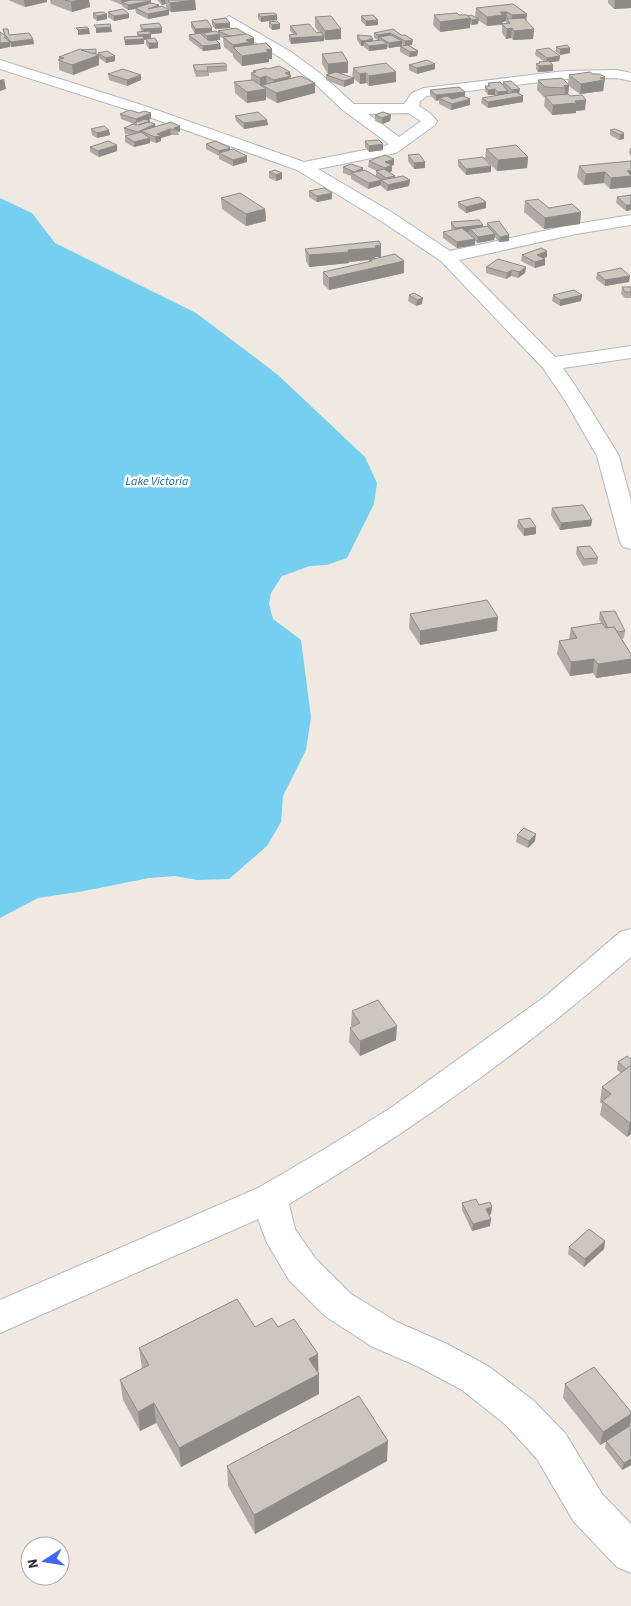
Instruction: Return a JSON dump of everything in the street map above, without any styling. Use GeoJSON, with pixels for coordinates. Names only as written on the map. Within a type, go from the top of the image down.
{"type":"FeatureCollection","features":[{"type":"Feature","properties":{"kind":"street"},"geometry":{"type":"LineString","coordinates":[[229,20],[316,77],[350,108],[399,144]]}},
{"type":"Feature","properties":{"kind":"street"},"geometry":{"type":"LineString","coordinates":[[0,64],[148,112],[303,168],[387,218],[447,257],[550,364],[576,402],[608,456],[631,542]]}},
{"type":"Feature","properties":{"kind":"street"},"geometry":{"type":"LineString","coordinates":[[411,108],[411,104],[420,94],[439,89],[566,75],[629,75]]}},
{"type":"Feature","properties":{"kind":"street"},"geometry":{"type":"LineString","coordinates":[[303,168],[388,150],[427,125],[429,121],[425,116],[411,108],[373,110],[350,108]]}},
{"type":"Feature","properties":{"kind":"street"},"geometry":{"type":"LineString","coordinates":[[447,257],[576,228],[631,220]]}},
{"type":"Feature","properties":{"kind":"street"},"geometry":{"type":"LineString","coordinates":[[550,364],[631,352]]}},
{"type":"Feature","properties":{"kind":"street"},"geometry":{"type":"LineString","coordinates":[[0,1318],[270,1198],[335,1160],[400,1118],[558,1003],[631,940]]}},
{"type":"Feature","properties":{"kind":"street"},"geometry":{"type":"LineString","coordinates":[[270,1198],[279,1233],[302,1269],[346,1310],[384,1334],[434,1356],[475,1378],[520,1413],[551,1446],[588,1508],[631,1553]]}},
{"type":"Feature","properties":{"kind":"water","name":"Lake Victoria"},"geometry":{"type":"Polygon","coordinates":[[[0,198],[32,213],[55,243],[196,313],[278,375],[365,457],[377,483],[374,504],[347,558],[327,565],[310,566],[282,576],[271,593],[269,604],[273,619],[301,640],[311,717],[306,750],[283,796],[281,822],[267,846],[229,879],[197,880],[175,876],[149,878],[38,898],[0,918],[0,198]]]}},
{"type":"Feature","properties":{"kind":"building"},"geometry":{"type":"Polygon","coordinates":[[[132,0],[151,1],[128,5],[122,2],[132,0]]]}},
{"type":"Feature","properties":{"kind":"building"},"geometry":{"type":"Polygon","coordinates":[[[168,0],[195,0],[170,3],[168,0]]]}},
{"type":"Feature","properties":{"kind":"building"},"geometry":{"type":"Polygon","coordinates":[[[151,3],[159,5],[148,9],[162,6],[169,10],[148,14],[135,8],[151,3]]]}},
{"type":"Feature","properties":{"kind":"building"},"geometry":{"type":"Polygon","coordinates":[[[513,4],[527,14],[512,15],[507,12],[500,12],[503,15],[487,17],[476,8],[513,4]]]}},
{"type":"Feature","properties":{"kind":"building"},"geometry":{"type":"Polygon","coordinates":[[[123,9],[129,14],[114,16],[108,12],[123,9]]]}},
{"type":"Feature","properties":{"kind":"building"},"geometry":{"type":"Polygon","coordinates":[[[103,12],[107,14],[97,16],[93,13],[103,12]]]}},
{"type":"Feature","properties":{"kind":"building"},"geometry":{"type":"Polygon","coordinates":[[[274,13],[277,15],[261,17],[258,14],[274,13]]]}},
{"type":"Feature","properties":{"kind":"building"},"geometry":{"type":"Polygon","coordinates":[[[457,13],[471,18],[440,22],[434,15],[457,13]]]}},
{"type":"Feature","properties":{"kind":"building"},"geometry":{"type":"Polygon","coordinates":[[[373,15],[378,20],[366,21],[361,16],[373,15]]]}},
{"type":"Feature","properties":{"kind":"building"},"geometry":{"type":"Polygon","coordinates":[[[471,15],[479,19],[472,20],[468,16],[471,15]]]}},
{"type":"Feature","properties":{"kind":"building"},"geometry":{"type":"Polygon","coordinates":[[[331,16],[341,29],[325,31],[315,17],[331,16]]]}},
{"type":"Feature","properties":{"kind":"building"},"geometry":{"type":"Polygon","coordinates":[[[226,18],[230,23],[215,24],[212,20],[226,18]]]}},
{"type":"Feature","properties":{"kind":"building"},"geometry":{"type":"Polygon","coordinates":[[[524,18],[534,29],[514,31],[512,28],[507,29],[502,24],[510,23],[507,19],[524,18]]]}},
{"type":"Feature","properties":{"kind":"building"},"geometry":{"type":"Polygon","coordinates":[[[207,20],[212,28],[195,29],[191,22],[207,20]]]}},
{"type":"Feature","properties":{"kind":"building"},"geometry":{"type":"Polygon","coordinates":[[[277,21],[280,24],[272,25],[269,22],[277,21]]]}},
{"type":"Feature","properties":{"kind":"building"},"geometry":{"type":"Polygon","coordinates":[[[159,23],[162,28],[143,29],[140,25],[159,23]]]}},
{"type":"Feature","properties":{"kind":"building"},"geometry":{"type":"Polygon","coordinates":[[[110,24],[111,27],[96,28],[94,25],[110,24]]]}},
{"type":"Feature","properties":{"kind":"building"},"geometry":{"type":"Polygon","coordinates":[[[309,24],[317,33],[321,32],[324,36],[291,38],[289,35],[297,34],[290,26],[309,24]]]}},
{"type":"Feature","properties":{"kind":"building"},"geometry":{"type":"Polygon","coordinates":[[[87,27],[89,29],[78,30],[76,28],[87,27]]]}},
{"type":"Feature","properties":{"kind":"building"},"geometry":{"type":"Polygon","coordinates":[[[236,28],[246,34],[230,36],[218,31],[236,28]]]}},
{"type":"Feature","properties":{"kind":"building"},"geometry":{"type":"Polygon","coordinates":[[[3,29],[8,29],[9,35],[29,33],[33,39],[11,42],[3,29]]]}},
{"type":"Feature","properties":{"kind":"building"},"geometry":{"type":"Polygon","coordinates":[[[393,29],[413,40],[405,41],[390,33],[378,35],[374,33],[393,29]]]}},
{"type":"Feature","properties":{"kind":"building"},"geometry":{"type":"Polygon","coordinates":[[[149,31],[151,34],[139,35],[137,32],[149,31]]]}},
{"type":"Feature","properties":{"kind":"building"},"geometry":{"type":"Polygon","coordinates":[[[216,31],[220,34],[207,36],[203,33],[216,31]]]}},
{"type":"Feature","properties":{"kind":"building"},"geometry":{"type":"Polygon","coordinates":[[[0,32],[7,37],[4,37],[10,42],[0,43],[0,32]]]}},
{"type":"Feature","properties":{"kind":"building"},"geometry":{"type":"Polygon","coordinates":[[[200,33],[209,41],[216,40],[220,44],[203,46],[189,35],[200,33]]]}},
{"type":"Feature","properties":{"kind":"building"},"geometry":{"type":"Polygon","coordinates":[[[247,34],[254,38],[246,40],[250,42],[233,45],[223,37],[247,34]]]}},
{"type":"Feature","properties":{"kind":"building"},"geometry":{"type":"Polygon","coordinates":[[[357,35],[371,36],[373,39],[361,41],[357,35]]]}},
{"type":"Feature","properties":{"kind":"building"},"geometry":{"type":"Polygon","coordinates":[[[391,35],[402,41],[389,43],[379,37],[391,35]]]}},
{"type":"Feature","properties":{"kind":"building"},"geometry":{"type":"Polygon","coordinates":[[[143,36],[144,39],[125,40],[124,37],[143,36]]]}},
{"type":"Feature","properties":{"kind":"building"},"geometry":{"type":"Polygon","coordinates":[[[155,38],[158,43],[149,43],[146,39],[155,38]]]}},
{"type":"Feature","properties":{"kind":"building"},"geometry":{"type":"Polygon","coordinates":[[[382,40],[387,44],[369,46],[364,42],[382,40]]]}},
{"type":"Feature","properties":{"kind":"building"},"geometry":{"type":"Polygon","coordinates":[[[266,43],[272,49],[266,50],[269,52],[242,56],[233,47],[266,43]]]}},
{"type":"Feature","properties":{"kind":"building"},"geometry":{"type":"Polygon","coordinates":[[[408,45],[418,51],[410,52],[400,46],[408,45]]]}},
{"type":"Feature","properties":{"kind":"building"},"geometry":{"type":"Polygon","coordinates":[[[567,45],[570,48],[560,49],[556,47],[567,45]]]}},
{"type":"Feature","properties":{"kind":"building"},"geometry":{"type":"Polygon","coordinates":[[[549,48],[560,56],[547,58],[536,50],[549,48]]]}},
{"type":"Feature","properties":{"kind":"building"},"geometry":{"type":"Polygon","coordinates":[[[80,49],[99,55],[72,65],[58,60],[64,58],[59,57],[80,49]]]}},
{"type":"Feature","properties":{"kind":"building"},"geometry":{"type":"Polygon","coordinates":[[[96,49],[96,53],[81,50],[96,49]]]}},
{"type":"Feature","properties":{"kind":"building"},"geometry":{"type":"Polygon","coordinates":[[[107,51],[115,56],[106,58],[98,53],[107,51]]]}},
{"type":"Feature","properties":{"kind":"building"},"geometry":{"type":"Polygon","coordinates":[[[342,52],[348,62],[328,64],[322,54],[342,52]]]}},
{"type":"Feature","properties":{"kind":"building"},"geometry":{"type":"Polygon","coordinates":[[[427,60],[435,64],[417,68],[409,65],[427,60]]]}},
{"type":"Feature","properties":{"kind":"building"},"geometry":{"type":"Polygon","coordinates":[[[549,61],[553,65],[539,66],[536,64],[539,62],[549,61]]]}},
{"type":"Feature","properties":{"kind":"building"},"geometry":{"type":"Polygon","coordinates":[[[225,63],[227,66],[207,67],[208,71],[196,71],[193,65],[225,63]]]}},
{"type":"Feature","properties":{"kind":"building"},"geometry":{"type":"Polygon","coordinates":[[[386,63],[396,72],[369,76],[366,73],[360,74],[353,68],[386,63]]]}},
{"type":"Feature","properties":{"kind":"building"},"geometry":{"type":"Polygon","coordinates":[[[279,66],[290,72],[285,73],[291,76],[274,80],[266,76],[260,78],[251,73],[265,68],[279,66]]]}},
{"type":"Feature","properties":{"kind":"building"},"geometry":{"type":"Polygon","coordinates":[[[123,69],[141,75],[127,80],[108,74],[123,69]]]}},
{"type":"Feature","properties":{"kind":"building"},"geometry":{"type":"Polygon","coordinates":[[[336,72],[354,78],[344,81],[326,75],[336,72]]]}},
{"type":"Feature","properties":{"kind":"building"},"geometry":{"type":"Polygon","coordinates":[[[590,72],[600,74],[605,77],[600,78],[604,80],[581,84],[569,75],[590,72]]]}},
{"type":"Feature","properties":{"kind":"building"},"geometry":{"type":"Polygon","coordinates":[[[301,76],[315,83],[276,93],[262,85],[301,76]]]}},
{"type":"Feature","properties":{"kind":"building"},"geometry":{"type":"Polygon","coordinates":[[[562,78],[569,85],[564,86],[565,88],[545,87],[538,80],[562,78]]]}},
{"type":"Feature","properties":{"kind":"building"},"geometry":{"type":"Polygon","coordinates":[[[253,80],[266,89],[247,92],[234,82],[253,80]]]}},
{"type":"Feature","properties":{"kind":"building"},"geometry":{"type":"Polygon","coordinates":[[[511,81],[520,89],[512,90],[503,82],[511,81]]]}},
{"type":"Feature","properties":{"kind":"building"},"geometry":{"type":"Polygon","coordinates":[[[500,82],[508,91],[488,90],[485,86],[490,86],[488,83],[500,82]]]}},
{"type":"Feature","properties":{"kind":"building"},"geometry":{"type":"Polygon","coordinates":[[[459,87],[465,92],[436,95],[430,90],[459,87]]]}},
{"type":"Feature","properties":{"kind":"building"},"geometry":{"type":"Polygon","coordinates":[[[516,92],[523,96],[488,102],[482,98],[516,92]]]}},
{"type":"Feature","properties":{"kind":"building"},"geometry":{"type":"Polygon","coordinates":[[[568,94],[570,96],[582,95],[586,100],[575,101],[577,103],[553,105],[545,96],[568,94]]]}},
{"type":"Feature","properties":{"kind":"building"},"geometry":{"type":"Polygon","coordinates":[[[447,96],[452,99],[463,96],[470,99],[452,104],[439,98],[447,96]]]}},
{"type":"Feature","properties":{"kind":"building"},"geometry":{"type":"Polygon","coordinates":[[[130,110],[139,113],[144,111],[151,113],[136,119],[120,114],[130,110]]]}},
{"type":"Feature","properties":{"kind":"building"},"geometry":{"type":"Polygon","coordinates":[[[258,112],[267,120],[244,123],[235,116],[258,112]]]}},
{"type":"Feature","properties":{"kind":"building"},"geometry":{"type":"Polygon","coordinates":[[[383,112],[391,115],[382,118],[375,115],[383,112]]]}},
{"type":"Feature","properties":{"kind":"building"},"geometry":{"type":"Polygon","coordinates":[[[145,119],[150,121],[138,125],[149,122],[155,124],[138,132],[124,128],[133,124],[137,125],[134,123],[145,119]]]}},
{"type":"Feature","properties":{"kind":"building"},"geometry":{"type":"Polygon","coordinates":[[[171,122],[180,126],[174,128],[178,130],[170,129],[157,134],[161,136],[155,137],[141,131],[171,122]]]}},
{"type":"Feature","properties":{"kind":"building"},"geometry":{"type":"Polygon","coordinates":[[[104,126],[109,130],[97,133],[91,129],[104,126]]]}},
{"type":"Feature","properties":{"kind":"building"},"geometry":{"type":"Polygon","coordinates":[[[615,129],[624,133],[620,135],[610,130],[615,129]]]}},
{"type":"Feature","properties":{"kind":"building"},"geometry":{"type":"Polygon","coordinates":[[[141,132],[150,138],[134,142],[125,136],[141,132]]]}},
{"type":"Feature","properties":{"kind":"building"},"geometry":{"type":"Polygon","coordinates":[[[379,140],[383,144],[369,146],[365,141],[379,140]]]}},
{"type":"Feature","properties":{"kind":"building"},"geometry":{"type":"Polygon","coordinates":[[[108,141],[117,145],[98,151],[90,147],[108,141]]]}},
{"type":"Feature","properties":{"kind":"building"},"geometry":{"type":"Polygon","coordinates":[[[216,141],[230,148],[219,151],[206,144],[216,141]]]}},
{"type":"Feature","properties":{"kind":"building"},"geometry":{"type":"Polygon","coordinates":[[[516,145],[528,157],[498,160],[486,149],[516,145]]]}},
{"type":"Feature","properties":{"kind":"building"},"geometry":{"type":"Polygon","coordinates":[[[233,149],[247,156],[233,160],[219,153],[233,149]]]}},
{"type":"Feature","properties":{"kind":"building"},"geometry":{"type":"Polygon","coordinates":[[[419,154],[425,162],[414,163],[408,155],[419,154]]]}},
{"type":"Feature","properties":{"kind":"building"},"geometry":{"type":"Polygon","coordinates":[[[385,155],[394,159],[385,162],[392,165],[385,168],[369,161],[385,155]]]}},
{"type":"Feature","properties":{"kind":"building"},"geometry":{"type":"Polygon","coordinates":[[[483,157],[491,166],[466,169],[458,160],[483,157]]]}},
{"type":"Feature","properties":{"kind":"building"},"geometry":{"type":"Polygon","coordinates":[[[631,161],[631,170],[627,171],[631,176],[611,178],[605,172],[586,174],[579,166],[631,161]]]}},
{"type":"Feature","properties":{"kind":"building"},"geometry":{"type":"Polygon","coordinates":[[[351,164],[363,168],[354,172],[343,167],[351,164]]]}},
{"type":"Feature","properties":{"kind":"building"},"geometry":{"type":"Polygon","coordinates":[[[384,169],[395,176],[386,178],[376,171],[384,169]]]}},
{"type":"Feature","properties":{"kind":"building"},"geometry":{"type":"Polygon","coordinates":[[[275,170],[282,173],[276,175],[269,172],[275,170]]]}},
{"type":"Feature","properties":{"kind":"building"},"geometry":{"type":"Polygon","coordinates":[[[365,170],[382,180],[369,183],[351,173],[365,170]]]}},
{"type":"Feature","properties":{"kind":"building"},"geometry":{"type":"Polygon","coordinates":[[[403,176],[410,180],[388,185],[381,180],[403,176]]]}},
{"type":"Feature","properties":{"kind":"building"},"geometry":{"type":"Polygon","coordinates":[[[324,188],[332,193],[317,196],[309,191],[324,188]]]}},
{"type":"Feature","properties":{"kind":"building"},"geometry":{"type":"Polygon","coordinates":[[[240,193],[265,209],[246,214],[221,198],[240,193]]]}},
{"type":"Feature","properties":{"kind":"building"},"geometry":{"type":"Polygon","coordinates":[[[631,195],[631,205],[626,205],[617,197],[631,195]]]}},
{"type":"Feature","properties":{"kind":"building"},"geometry":{"type":"Polygon","coordinates":[[[479,197],[486,202],[466,207],[458,202],[479,197]]]}},
{"type":"Feature","properties":{"kind":"building"},"geometry":{"type":"Polygon","coordinates":[[[538,199],[549,208],[572,204],[581,212],[545,218],[525,201],[538,199]]]}},
{"type":"Feature","properties":{"kind":"building"},"geometry":{"type":"Polygon","coordinates":[[[479,220],[483,225],[455,228],[451,222],[479,220]]]}},
{"type":"Feature","properties":{"kind":"building"},"geometry":{"type":"Polygon","coordinates":[[[499,221],[509,235],[500,237],[487,223],[499,221]]]}},
{"type":"Feature","properties":{"kind":"building"},"geometry":{"type":"Polygon","coordinates":[[[487,226],[495,234],[478,237],[470,229],[487,226]]]}},
{"type":"Feature","properties":{"kind":"building"},"geometry":{"type":"Polygon","coordinates":[[[462,228],[475,239],[457,242],[443,232],[462,228]]]}},
{"type":"Feature","properties":{"kind":"building"},"geometry":{"type":"Polygon","coordinates":[[[379,241],[381,245],[375,246],[376,248],[348,250],[349,252],[309,255],[305,249],[379,241]]]}},
{"type":"Feature","properties":{"kind":"building"},"geometry":{"type":"Polygon","coordinates":[[[541,248],[547,251],[537,255],[545,259],[535,262],[522,255],[541,248]]]}},
{"type":"Feature","properties":{"kind":"building"},"geometry":{"type":"Polygon","coordinates":[[[395,254],[404,261],[329,278],[323,272],[372,261],[369,260],[395,254]]]}},
{"type":"Feature","properties":{"kind":"building"},"geometry":{"type":"Polygon","coordinates":[[[498,259],[526,267],[519,272],[512,270],[507,273],[486,267],[498,259]]]}},
{"type":"Feature","properties":{"kind":"building"},"geometry":{"type":"Polygon","coordinates":[[[621,268],[630,276],[605,280],[597,273],[621,268]]]}},
{"type":"Feature","properties":{"kind":"building"},"geometry":{"type":"Polygon","coordinates":[[[622,287],[631,287],[631,292],[625,292],[622,287]]]}},
{"type":"Feature","properties":{"kind":"building"},"geometry":{"type":"Polygon","coordinates":[[[574,290],[582,295],[560,300],[553,295],[574,290]]]}},
{"type":"Feature","properties":{"kind":"building"},"geometry":{"type":"Polygon","coordinates":[[[414,293],[423,298],[417,300],[409,295],[414,293]]]}},
{"type":"Feature","properties":{"kind":"building"},"geometry":{"type":"Polygon","coordinates":[[[583,505],[592,520],[561,523],[552,508],[583,505]]]}},
{"type":"Feature","properties":{"kind":"building"},"geometry":{"type":"Polygon","coordinates":[[[530,518],[536,527],[524,529],[518,520],[530,518]]]}},
{"type":"Feature","properties":{"kind":"building"},"geometry":{"type":"Polygon","coordinates":[[[590,546],[598,558],[584,559],[577,547],[590,546]]]}},
{"type":"Feature","properties":{"kind":"building"},"geometry":{"type":"Polygon","coordinates":[[[487,600],[498,617],[420,631],[410,614],[487,600]]]}},
{"type":"Feature","properties":{"kind":"building"},"geometry":{"type":"Polygon","coordinates":[[[615,611],[625,631],[617,632],[614,627],[608,628],[600,612],[615,611]]]}},
{"type":"Feature","properties":{"kind":"building"},"geometry":{"type":"Polygon","coordinates":[[[602,623],[606,628],[614,627],[631,654],[631,659],[598,664],[594,659],[571,662],[559,641],[577,638],[571,628],[602,623]]]}},
{"type":"Feature","properties":{"kind":"building"},"geometry":{"type":"Polygon","coordinates":[[[524,828],[536,834],[529,841],[517,835],[524,828]]]}},
{"type":"Feature","properties":{"kind":"building"},"geometry":{"type":"Polygon","coordinates":[[[378,1000],[397,1026],[360,1041],[350,1028],[360,1023],[352,1011],[378,1000]]]}},
{"type":"Feature","properties":{"kind":"building"},"geometry":{"type":"Polygon","coordinates":[[[627,1056],[631,1059],[631,1067],[626,1069],[618,1062],[627,1056]]]}},
{"type":"Feature","properties":{"kind":"building"},"geometry":{"type":"Polygon","coordinates":[[[630,1066],[630,1123],[602,1101],[611,1094],[602,1087],[630,1066]]]}},
{"type":"Feature","properties":{"kind":"building"},"geometry":{"type":"Polygon","coordinates":[[[476,1199],[479,1205],[490,1202],[492,1207],[486,1209],[491,1219],[473,1224],[462,1203],[476,1199]]]}},
{"type":"Feature","properties":{"kind":"building"},"geometry":{"type":"Polygon","coordinates":[[[589,1229],[605,1241],[585,1259],[569,1247],[589,1229]]]}},
{"type":"Feature","properties":{"kind":"building"},"geometry":{"type":"Polygon","coordinates":[[[237,1299],[255,1327],[272,1318],[278,1327],[294,1319],[318,1354],[309,1359],[319,1374],[179,1448],[154,1403],[138,1412],[120,1380],[149,1365],[139,1348],[237,1299]]]}},
{"type":"Feature","properties":{"kind":"building"},"geometry":{"type":"Polygon","coordinates":[[[594,1367],[631,1412],[631,1414],[603,1432],[565,1384],[594,1367]]]}},
{"type":"Feature","properties":{"kind":"building"},"geometry":{"type":"Polygon","coordinates":[[[359,1396],[388,1441],[254,1515],[227,1466],[359,1396]]]}},
{"type":"Feature","properties":{"kind":"building"},"geometry":{"type":"Polygon","coordinates":[[[631,1425],[631,1459],[624,1463],[606,1441],[631,1425]]]}}]}
